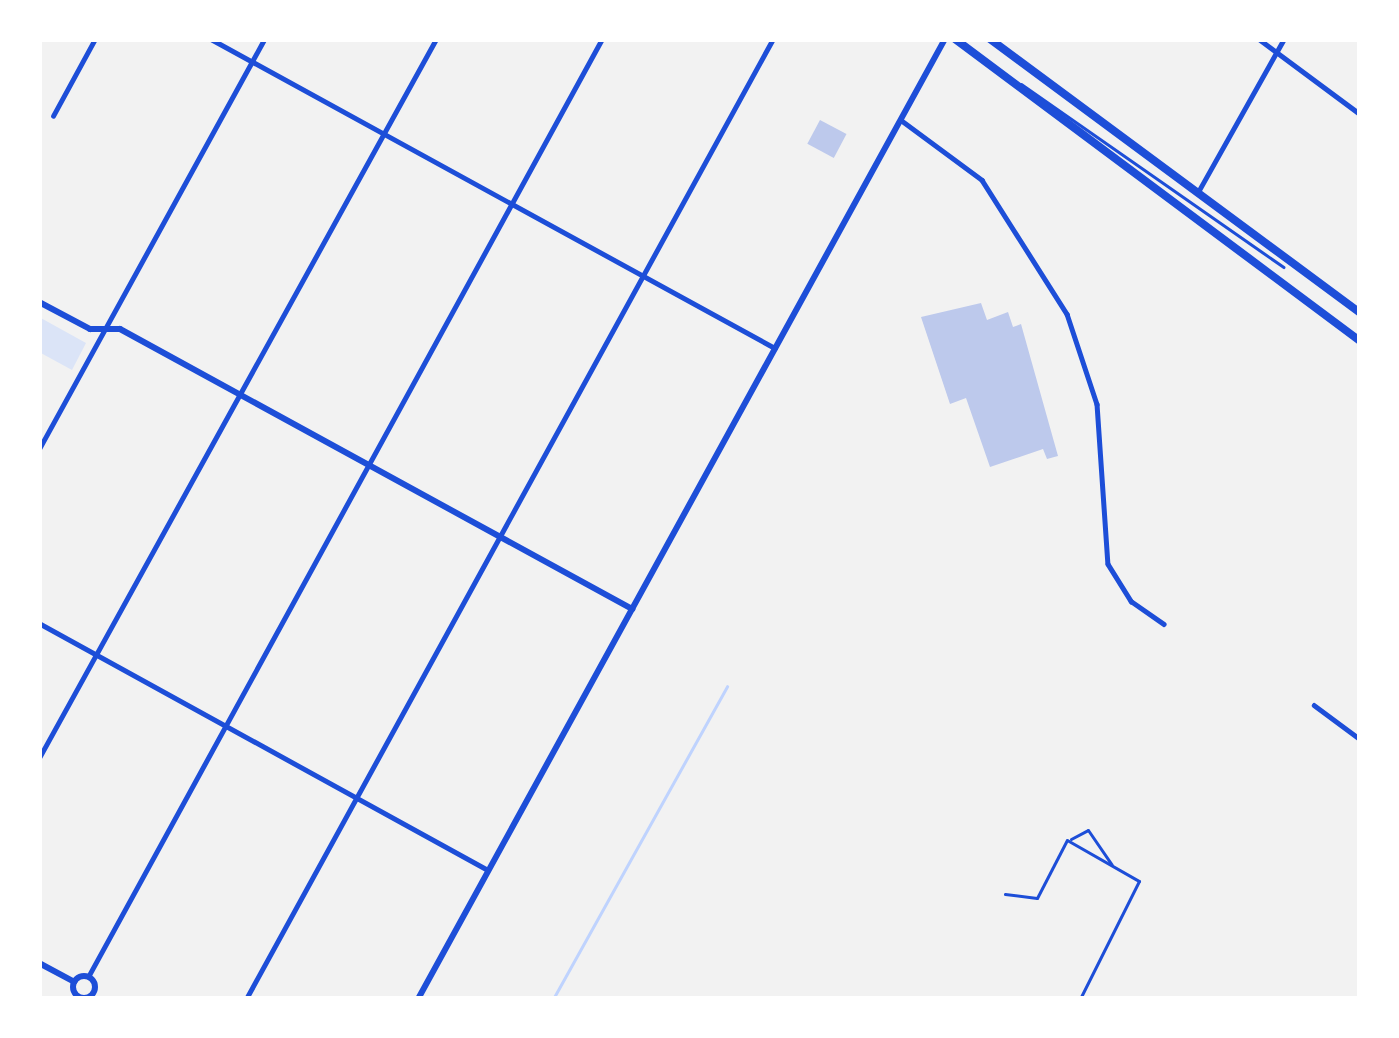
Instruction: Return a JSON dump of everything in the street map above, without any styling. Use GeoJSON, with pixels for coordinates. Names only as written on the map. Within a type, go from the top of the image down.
{"type":"FeatureCollection","features":[{"type":"Feature","properties":{"kind":"main road"},"geometry":{"type":"LineString","coordinates":[[418,999],[945,39]]}},
{"type":"Feature","properties":{"kind":"main road"},"geometry":{"type":"LineString","coordinates":[[959,39],[1360,341]]}},
{"type":"Feature","properties":{"kind":"main road"},"geometry":{"type":"LineString","coordinates":[[990,39],[1360,314]]}},
{"type":"Feature","properties":{"kind":"main road"},"geometry":{"type":"LineString","coordinates":[[39,302],[104,331],[120,329],[632,609]]}},
{"type":"Feature","properties":{"kind":"main road"},"geometry":{"type":"LineString","coordinates":[[39,963],[74,982],[78,998],[94,993]]}},
{"type":"Feature","properties":{"kind":"main road"},"geometry":{"type":"LineString","coordinates":[[74,982],[88,977],[94,993],[105,999]]}},
{"type":"Feature","properties":{"kind":"street"},"geometry":{"type":"LineString","coordinates":[[53,116],[95,39]]}},
{"type":"Feature","properties":{"kind":"street"},"geometry":{"type":"LineString","coordinates":[[211,39],[776,348]]}},
{"type":"Feature","properties":{"kind":"street"},"geometry":{"type":"LineString","coordinates":[[39,449],[264,39]]}},
{"type":"Feature","properties":{"kind":"street"},"geometry":{"type":"LineString","coordinates":[[39,758],[436,39]]}},
{"type":"Feature","properties":{"kind":"street"},"geometry":{"type":"LineString","coordinates":[[88,977],[602,39]]}},
{"type":"Feature","properties":{"kind":"street"},"geometry":{"type":"LineString","coordinates":[[246,999],[773,39]]}},
{"type":"Feature","properties":{"kind":"street"},"geometry":{"type":"LineString","coordinates":[[959,39],[1283,267]]}},
{"type":"Feature","properties":{"kind":"street"},"geometry":{"type":"LineString","coordinates":[[1259,39],[1360,114]]}},
{"type":"Feature","properties":{"kind":"street"},"geometry":{"type":"LineString","coordinates":[[1198,192],[1284,39]]}},
{"type":"Feature","properties":{"kind":"street"},"geometry":{"type":"LineString","coordinates":[[901,120],[982,180],[1067,314],[1097,404],[1108,564],[1131,601],[1164,624]]}},
{"type":"Feature","properties":{"kind":"street"},"geometry":{"type":"LineString","coordinates":[[39,623],[488,870]]}},
{"type":"Feature","properties":{"kind":"street"},"geometry":{"type":"LineString","coordinates":[[1314,704],[1360,739]]}},
{"type":"Feature","properties":{"kind":"street"},"geometry":{"type":"LineString","coordinates":[[1005,894],[1037,898],[1067,840],[1088,830],[1113,866]]}},
{"type":"Feature","properties":{"kind":"street"},"geometry":{"type":"LineString","coordinates":[[1067,840],[1139,881],[1080,999]]}},
{"type":"Feature","properties":{"kind":"shaded area"},"geometry":{"type":"Polygon","coordinates":[[[39,317],[86,343],[72,370],[39,352],[39,317]]]}},
{"type":"Feature","properties":{"kind":"building"},"geometry":{"type":"Polygon","coordinates":[[[820,120],[846,134],[834,158],[807,144],[820,120]]]}},
{"type":"Feature","properties":{"kind":"building"},"geometry":{"type":"Polygon","coordinates":[[[981,303],[987,320],[1008,312],[1013,327],[1021,324],[1058,456],[1047,459],[1043,449],[990,467],[966,398],[950,404],[921,317],[981,303]]]}},
{"type":"Feature","properties":{"kind":"waterway"},"geometry":{"type":"LineString","coordinates":[[553,999],[727,686]]}}]}
